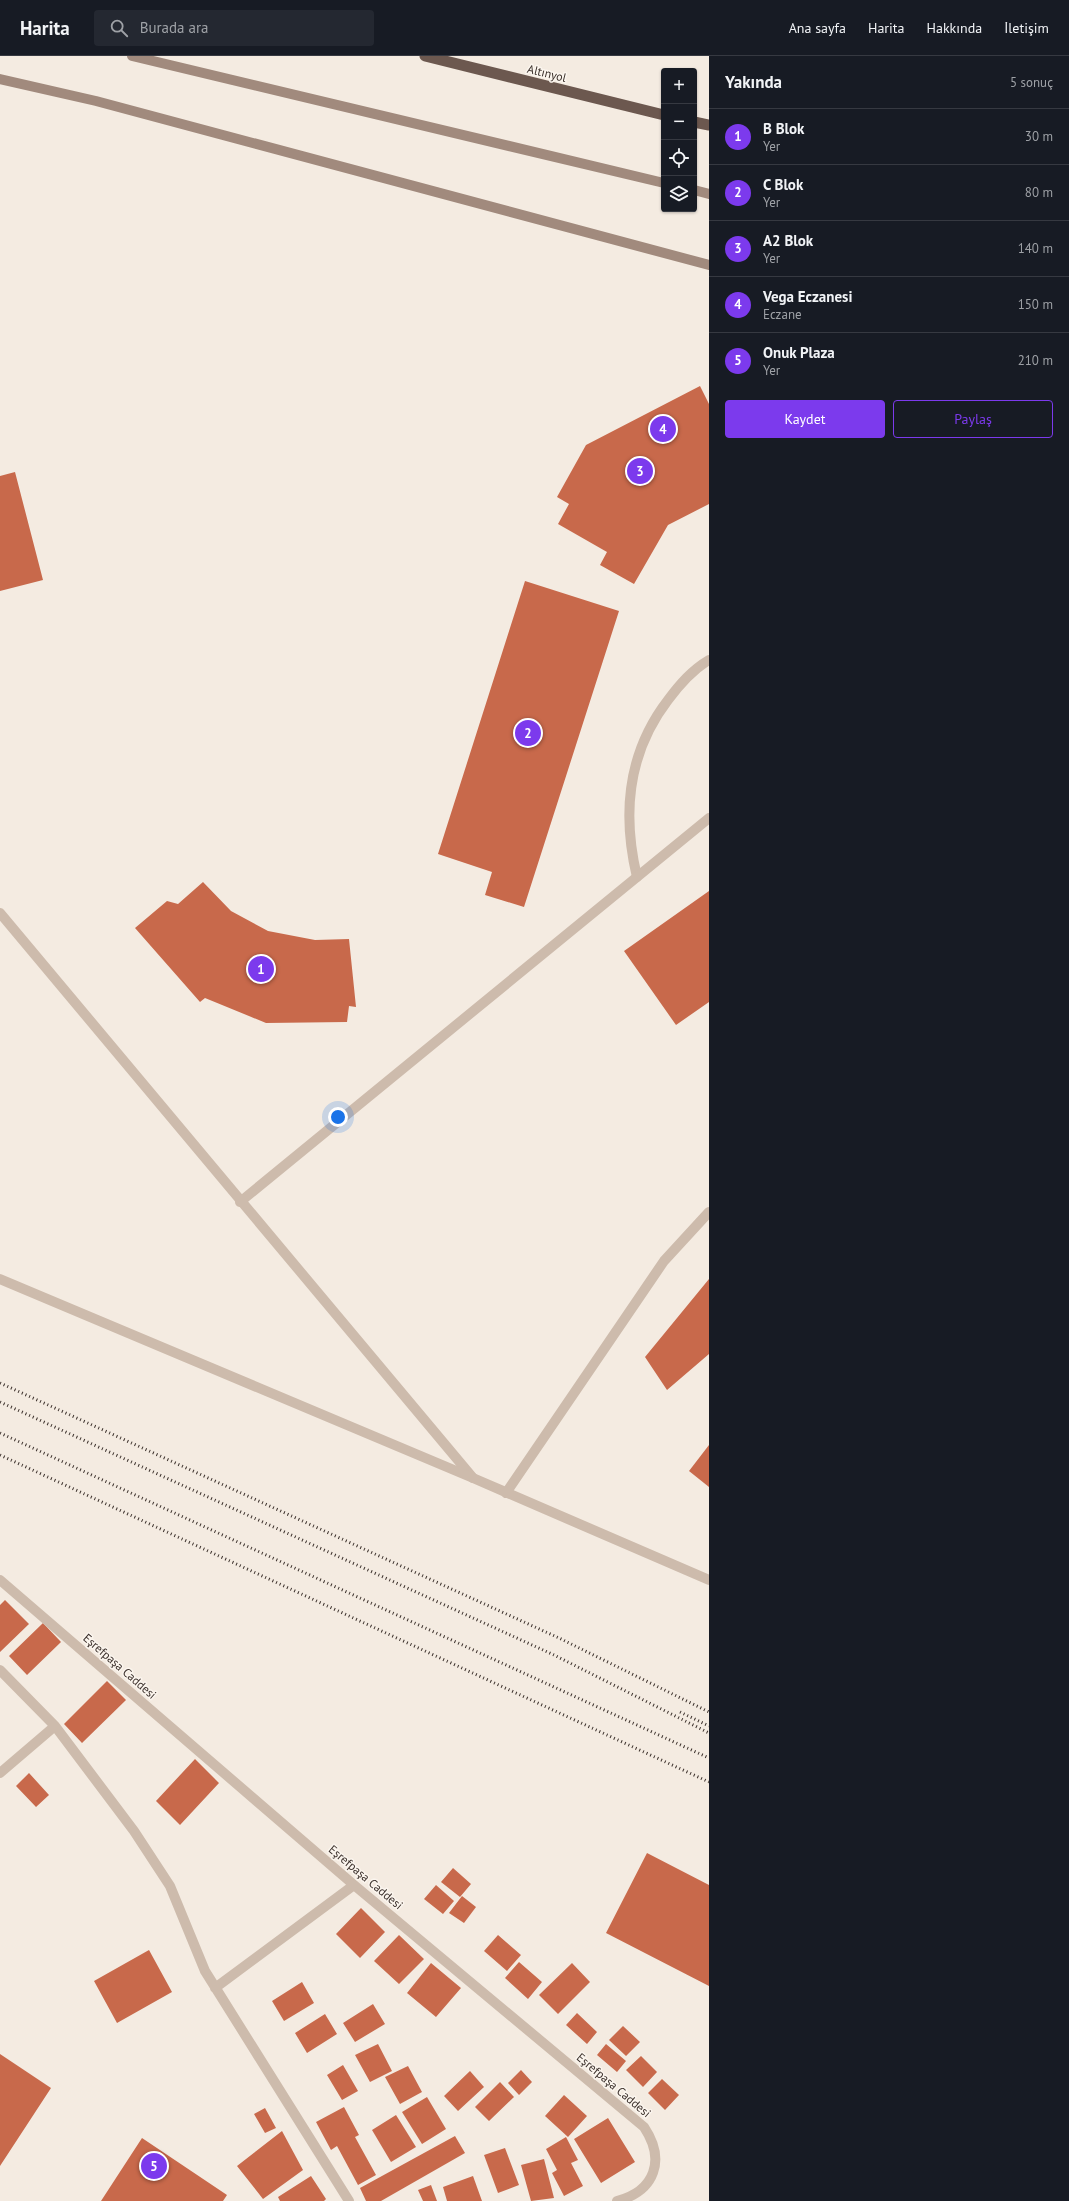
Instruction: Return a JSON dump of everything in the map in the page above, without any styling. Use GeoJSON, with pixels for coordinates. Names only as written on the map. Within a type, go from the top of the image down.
{"type":"FeatureCollection","features":[{"type":"Feature","properties":{"kind":"highway","name":"Altınyol"},"geometry":{"type":"LineString","coordinates":[[425,56],[661,114]]}},
{"type":"Feature","properties":{"kind":"highway"},"geometry":{"type":"LineString","coordinates":[[697,123],[709,125]]}},
{"type":"Feature","properties":{"kind":"main road"},"geometry":{"type":"LineString","coordinates":[[132,56],[661,182]]}},
{"type":"Feature","properties":{"kind":"main road"},"geometry":{"type":"LineString","coordinates":[[0,79],[104,103],[709,265]]}},
{"type":"Feature","properties":{"kind":"main road"},"geometry":{"type":"LineString","coordinates":[[697,191],[709,194]]}},
{"type":"Feature","properties":{"kind":"street"},"geometry":{"type":"LineString","coordinates":[[637,877],[631,850],[629,827],[630,788],[635,764],[652,723],[663,706],[689,674],[709,660]]}},
{"type":"Feature","properties":{"kind":"street"},"geometry":{"type":"LineString","coordinates":[[240,1202],[709,818]]}},
{"type":"Feature","properties":{"kind":"street"},"geometry":{"type":"LineString","coordinates":[[0,913],[472,1478]]}},
{"type":"Feature","properties":{"kind":"street"},"geometry":{"type":"LineString","coordinates":[[506,1493],[664,1261],[709,1212]]}},
{"type":"Feature","properties":{"kind":"street"},"geometry":{"type":"LineString","coordinates":[[0,1278],[709,1580]]}},
{"type":"Feature","properties":{"kind":"street","name":"Eşrefpaşa Caddesi"},"geometry":{"type":"LineString","coordinates":[[0,1580],[354,1886],[644,2127],[650,2136],[655,2154],[651,2178],[637,2194],[617,2201]]}},
{"type":"Feature","properties":{"kind":"street"},"geometry":{"type":"LineString","coordinates":[[0,1670],[55,1726],[134,1831],[170,1886],[205,1971],[349,2201]]}},
{"type":"Feature","properties":{"kind":"street"},"geometry":{"type":"LineString","coordinates":[[0,1773],[55,1726]]}},
{"type":"Feature","properties":{"kind":"street"},"geometry":{"type":"LineString","coordinates":[[215,1988],[354,1886]]}},
{"type":"Feature","properties":{"kind":"building"},"geometry":{"type":"Polygon","coordinates":[[[700,386],[709,404],[709,504],[668,525],[634,584],[600,565],[607,552],[558,524],[569,504],[557,497],[586,445],[700,386]]]}},
{"type":"Feature","properties":{"kind":"building"},"geometry":{"type":"Polygon","coordinates":[[[15,472],[43,580],[0,591],[0,476],[15,472]]]}},
{"type":"Feature","properties":{"kind":"building"},"geometry":{"type":"Polygon","coordinates":[[[525,581],[619,611],[524,907],[485,895],[492,872],[438,854],[525,581]]]}},
{"type":"Feature","properties":{"kind":"building"},"geometry":{"type":"Polygon","coordinates":[[[203,882],[231,911],[268,931],[315,940],[349,939],[356,1007],[349,1006],[347,1022],[266,1023],[205,998],[200,1002],[135,928],[167,901],[178,904],[203,882]]]}},
{"type":"Feature","properties":{"kind":"building"},"geometry":{"type":"Polygon","coordinates":[[[709,891],[709,1002],[676,1025],[624,951],[709,891]]]}},
{"type":"Feature","properties":{"kind":"building"},"geometry":{"type":"Polygon","coordinates":[[[709,1279],[709,1354],[667,1390],[645,1357],[709,1279]]]}},
{"type":"Feature","properties":{"kind":"building"},"geometry":{"type":"Polygon","coordinates":[[[709,1445],[709,1487],[689,1471],[709,1445]]]}},
{"type":"Feature","properties":{"kind":"building"},"geometry":{"type":"Polygon","coordinates":[[[5,1600],[29,1624],[0,1652],[0,1605],[5,1600]]]}},
{"type":"Feature","properties":{"kind":"building"},"geometry":{"type":"Polygon","coordinates":[[[43,1623],[61,1642],[27,1675],[9,1656],[43,1623]]]}},
{"type":"Feature","properties":{"kind":"building"},"geometry":{"type":"Polygon","coordinates":[[[107,1681],[126,1700],[82,1743],[64,1724],[107,1681]]]}},
{"type":"Feature","properties":{"kind":"building"},"geometry":{"type":"Polygon","coordinates":[[[195,1759],[219,1783],[180,1825],[156,1801],[195,1759]]]}},
{"type":"Feature","properties":{"kind":"building"},"geometry":{"type":"Polygon","coordinates":[[[29,1773],[49,1795],[36,1807],[16,1786],[29,1773]]]}},
{"type":"Feature","properties":{"kind":"building"},"geometry":{"type":"Polygon","coordinates":[[[647,1853],[709,1885],[709,1986],[606,1933],[647,1853]]]}},
{"type":"Feature","properties":{"kind":"building"},"geometry":{"type":"Polygon","coordinates":[[[453,1868],[471,1884],[460,1897],[441,1882],[453,1868]]]}},
{"type":"Feature","properties":{"kind":"building"},"geometry":{"type":"Polygon","coordinates":[[[436,1885],[454,1901],[443,1914],[424,1899],[436,1885]]]}},
{"type":"Feature","properties":{"kind":"building"},"geometry":{"type":"Polygon","coordinates":[[[462,1896],[476,1907],[464,1923],[449,1913],[462,1896]]]}},
{"type":"Feature","properties":{"kind":"building"},"geometry":{"type":"Polygon","coordinates":[[[361,1908],[385,1932],[360,1958],[336,1934],[361,1908]]]}},
{"type":"Feature","properties":{"kind":"building"},"geometry":{"type":"Polygon","coordinates":[[[399,1935],[424,1959],[399,1984],[374,1961],[399,1935]]]}},
{"type":"Feature","properties":{"kind":"building"},"geometry":{"type":"Polygon","coordinates":[[[498,1935],[521,1955],[507,1971],[484,1951],[498,1935]]]}},
{"type":"Feature","properties":{"kind":"building"},"geometry":{"type":"Polygon","coordinates":[[[149,1950],[172,1992],[117,2023],[94,1981],[149,1950]]]}},
{"type":"Feature","properties":{"kind":"building"},"geometry":{"type":"Polygon","coordinates":[[[519,1962],[542,1982],[528,1999],[505,1978],[519,1962]]]}},
{"type":"Feature","properties":{"kind":"building"},"geometry":{"type":"Polygon","coordinates":[[[431,1963],[461,1988],[436,2017],[407,1993],[431,1963]]]}},
{"type":"Feature","properties":{"kind":"building"},"geometry":{"type":"Polygon","coordinates":[[[572,1963],[590,1982],[558,2014],[539,1995],[572,1963]]]}},
{"type":"Feature","properties":{"kind":"building"},"geometry":{"type":"Polygon","coordinates":[[[302,1982],[314,2003],[284,2021],[272,2001],[302,1982]]]}},
{"type":"Feature","properties":{"kind":"building"},"geometry":{"type":"Polygon","coordinates":[[[373,2004],[385,2024],[355,2042],[343,2023],[373,2004]]]}},
{"type":"Feature","properties":{"kind":"building"},"geometry":{"type":"Polygon","coordinates":[[[577,2013],[597,2032],[587,2044],[566,2025],[577,2013]]]}},
{"type":"Feature","properties":{"kind":"building"},"geometry":{"type":"Polygon","coordinates":[[[325,2014],[337,2034],[307,2053],[295,2033],[325,2014]]]}},
{"type":"Feature","properties":{"kind":"building"},"geometry":{"type":"Polygon","coordinates":[[[623,2026],[640,2042],[626,2056],[609,2040],[623,2026]]]}},
{"type":"Feature","properties":{"kind":"building"},"geometry":{"type":"Polygon","coordinates":[[[378,2044],[392,2071],[370,2082],[355,2055],[378,2044]]]}},
{"type":"Feature","properties":{"kind":"building"},"geometry":{"type":"Polygon","coordinates":[[[606,2044],[626,2061],[617,2072],[597,2055],[606,2044]]]}},
{"type":"Feature","properties":{"kind":"building"},"geometry":{"type":"Polygon","coordinates":[[[0,2054],[51,2088],[0,2166],[0,2054]]]}},
{"type":"Feature","properties":{"kind":"building"},"geometry":{"type":"Polygon","coordinates":[[[641,2056],[657,2072],[643,2087],[626,2070],[641,2056]]]}},
{"type":"Feature","properties":{"kind":"building"},"geometry":{"type":"Polygon","coordinates":[[[343,2065],[358,2091],[342,2100],[327,2075],[343,2065]]]}},
{"type":"Feature","properties":{"kind":"building"},"geometry":{"type":"Polygon","coordinates":[[[408,2066],[422,2092],[400,2104],[385,2077],[408,2066]]]}},
{"type":"Feature","properties":{"kind":"building"},"geometry":{"type":"Polygon","coordinates":[[[521,2070],[532,2082],[519,2095],[508,2083],[521,2070]]]}},
{"type":"Feature","properties":{"kind":"building"},"geometry":{"type":"Polygon","coordinates":[[[470,2071],[484,2087],[458,2111],[444,2096],[470,2071]]]}},
{"type":"Feature","properties":{"kind":"building"},"geometry":{"type":"Polygon","coordinates":[[[662,2079],[679,2095],[665,2110],[648,2093],[662,2079]]]}},
{"type":"Feature","properties":{"kind":"building"},"geometry":{"type":"Polygon","coordinates":[[[500,2082],[514,2097],[489,2121],[475,2107],[500,2082]]]}},
{"type":"Feature","properties":{"kind":"building"},"geometry":{"type":"Polygon","coordinates":[[[564,2095],[587,2116],[568,2137],[545,2116],[564,2095]]]}},
{"type":"Feature","properties":{"kind":"building"},"geometry":{"type":"Polygon","coordinates":[[[427,2097],[446,2129],[422,2144],[402,2112],[427,2097]]]}},
{"type":"Feature","properties":{"kind":"building"},"geometry":{"type":"Polygon","coordinates":[[[344,2107],[359,2135],[355,2137],[376,2175],[358,2185],[337,2146],[331,2150],[316,2122],[344,2107]]]}},
{"type":"Feature","properties":{"kind":"building"},"geometry":{"type":"Polygon","coordinates":[[[265,2108],[276,2128],[265,2133],[254,2114],[265,2108]]]}},
{"type":"Feature","properties":{"kind":"building"},"geometry":{"type":"Polygon","coordinates":[[[396,2115],[416,2147],[391,2162],[372,2130],[396,2115]]]}},
{"type":"Feature","properties":{"kind":"building"},"geometry":{"type":"Polygon","coordinates":[[[608,2118],[635,2162],[601,2183],[574,2139],[608,2118]]]}},
{"type":"Feature","properties":{"kind":"building"},"geometry":{"type":"Polygon","coordinates":[[[282,2131],[303,2170],[263,2199],[237,2166],[282,2131]]]}},
{"type":"Feature","properties":{"kind":"building"},"geometry":{"type":"Polygon","coordinates":[[[455,2136],[465,2153],[381,2201],[366,2201],[360,2188],[455,2136]]]}},
{"type":"Feature","properties":{"kind":"building"},"geometry":{"type":"Polygon","coordinates":[[[566,2137],[578,2160],[571,2163],[583,2186],[564,2196],[552,2173],[557,2170],[546,2149],[566,2137]]]}},
{"type":"Feature","properties":{"kind":"building"},"geometry":{"type":"Polygon","coordinates":[[[142,2138],[227,2195],[223,2201],[101,2201],[142,2138]]]}},
{"type":"Feature","properties":{"kind":"building"},"geometry":{"type":"Polygon","coordinates":[[[505,2148],[519,2185],[498,2193],[484,2155],[505,2148]]]}},
{"type":"Feature","properties":{"kind":"building"},"geometry":{"type":"Polygon","coordinates":[[[544,2159],[554,2198],[531,2201],[521,2165],[544,2159]]]}},
{"type":"Feature","properties":{"kind":"building"},"geometry":{"type":"Polygon","coordinates":[[[311,2176],[326,2199],[324,2201],[280,2201],[278,2197],[311,2176]]]}},
{"type":"Feature","properties":{"kind":"building"},"geometry":{"type":"Polygon","coordinates":[[[473,2176],[482,2201],[447,2201],[443,2187],[473,2176]]]}},
{"type":"Feature","properties":{"kind":"building"},"geometry":{"type":"Polygon","coordinates":[[[431,2185],[437,2201],[423,2201],[418,2190],[431,2185]]]}},
{"type":"Feature","properties":{"kind":"railway"},"geometry":{"type":"LineString","coordinates":[[0,1383],[559,1638],[709,1712]]}},
{"type":"Feature","properties":{"kind":"railway"},"geometry":{"type":"LineString","coordinates":[[0,1402],[554,1655],[709,1733]]}},
{"type":"Feature","properties":{"kind":"railway"},"geometry":{"type":"LineString","coordinates":[[0,1433],[709,1758]]}},
{"type":"Feature","properties":{"kind":"railway"},"geometry":{"type":"LineString","coordinates":[[0,1455],[709,1782]]}},
{"type":"Feature","properties":{"kind":"railway"},"geometry":{"type":"LineString","coordinates":[[680,1712],[709,1726]]}},
{"type":"Feature","properties":{"kind":"place","name":"Vega Eczanesi"},"geometry":{"type":"Point","coordinates":[663,429]}},
{"type":"Feature","properties":{"kind":"place","name":"A2 Blok"},"geometry":{"type":"Point","coordinates":[640,471]}},
{"type":"Feature","properties":{"kind":"place","name":"C Blok"},"geometry":{"type":"Point","coordinates":[528,733]}},
{"type":"Feature","properties":{"kind":"place","name":"B Blok"},"geometry":{"type":"Point","coordinates":[261,969]}},
{"type":"Feature","properties":{"kind":"place","name":"Onuk Plaza"},"geometry":{"type":"Point","coordinates":[154,2166]}}]}
